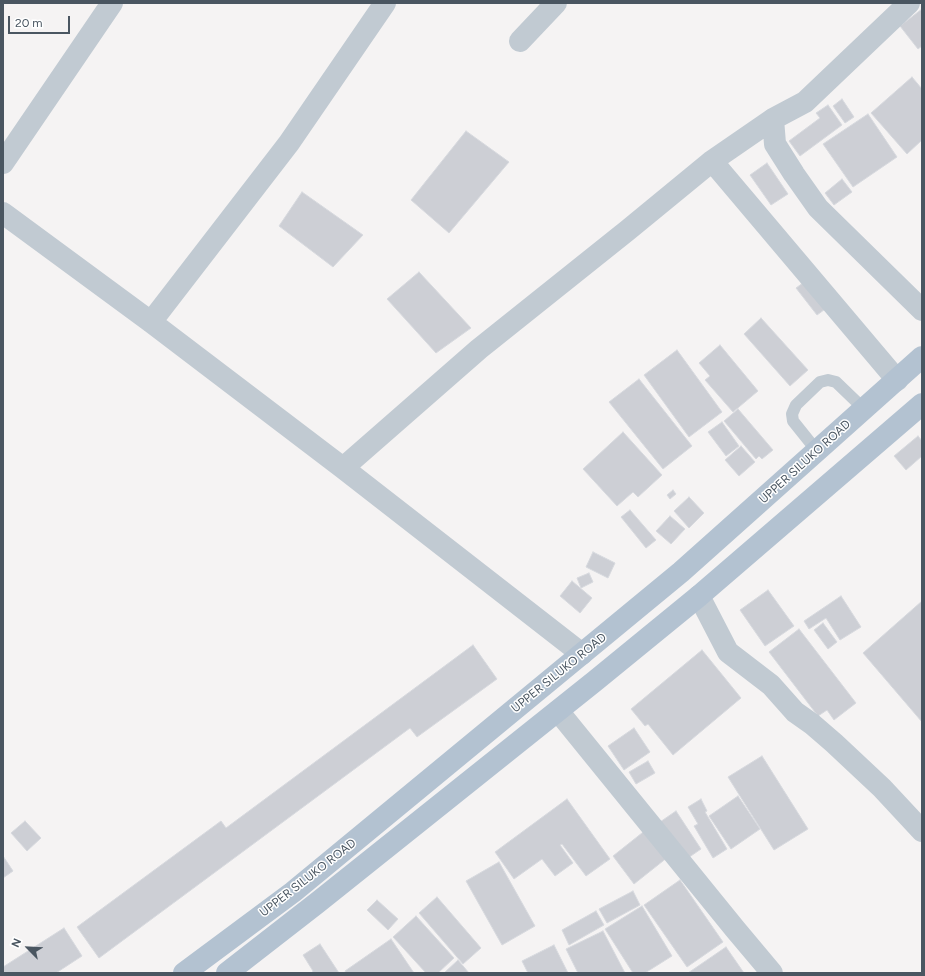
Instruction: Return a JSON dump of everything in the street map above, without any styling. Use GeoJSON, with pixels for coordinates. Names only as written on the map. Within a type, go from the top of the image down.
{"type":"FeatureCollection","features":[{"type":"Feature","properties":{"kind":"main road","name":"UPPER SILUKO ROAD"},"geometry":{"type":"LineString","coordinates":[[184,973],[293,892],[681,572],[922,357]]}},
{"type":"Feature","properties":{"kind":"main road","name":"UPPER SILUKO ROAD"},"geometry":{"type":"LineString","coordinates":[[227,973],[558,711],[699,596],[922,404]]}},
{"type":"Feature","properties":{"kind":"street"},"geometry":{"type":"LineString","coordinates":[[3,164],[112,3]]}},
{"type":"Feature","properties":{"kind":"street"},"geometry":{"type":"LineString","coordinates":[[151,322],[288,143],[385,3]]}},
{"type":"Feature","properties":{"kind":"street"},"geometry":{"type":"LineString","coordinates":[[520,41],[556,3]]}},
{"type":"Feature","properties":{"kind":"street"},"geometry":{"type":"LineString","coordinates":[[343,468],[479,349],[712,161],[773,119],[805,102],[909,3]]}},
{"type":"Feature","properties":{"kind":"street"},"geometry":{"type":"LineString","coordinates":[[773,119],[775,144],[818,208],[922,310]]}},
{"type":"Feature","properties":{"kind":"street"},"geometry":{"type":"LineString","coordinates":[[712,161],[897,380]]}},
{"type":"Feature","properties":{"kind":"street"},"geometry":{"type":"LineString","coordinates":[[3,213],[151,322],[343,468],[582,654]]}},
{"type":"Feature","properties":{"kind":"street"},"geometry":{"type":"LineString","coordinates":[[699,596],[728,652],[771,685],[795,712],[834,743],[882,788],[922,831]]}},
{"type":"Feature","properties":{"kind":"street"},"geometry":{"type":"LineString","coordinates":[[558,711],[772,973]]}},
{"type":"Feature","properties":{"kind":"lane"},"geometry":{"type":"LineString","coordinates":[[817,451],[793,421],[792,414],[796,405],[820,382],[828,380],[836,382],[864,409]]}},
{"type":"Feature","properties":{"kind":"building"},"geometry":{"type":"Polygon","coordinates":[[[922,9],[922,46],[918,49],[900,26],[922,9]]]}},
{"type":"Feature","properties":{"kind":"building"},"geometry":{"type":"Polygon","coordinates":[[[912,77],[922,89],[922,140],[907,154],[871,113],[912,77]]]}},
{"type":"Feature","properties":{"kind":"building"},"geometry":{"type":"Polygon","coordinates":[[[842,99],[854,117],[845,123],[833,106],[842,99]]]}},
{"type":"Feature","properties":{"kind":"building"},"geometry":{"type":"Polygon","coordinates":[[[828,105],[842,125],[800,156],[789,141],[820,118],[816,113],[828,105]]]}},
{"type":"Feature","properties":{"kind":"building"},"geometry":{"type":"Polygon","coordinates":[[[868,114],[897,157],[853,187],[823,144],[868,114]]]}},
{"type":"Feature","properties":{"kind":"building"},"geometry":{"type":"Polygon","coordinates":[[[466,131],[509,162],[449,233],[411,200],[466,131]]]}},
{"type":"Feature","properties":{"kind":"building"},"geometry":{"type":"Polygon","coordinates":[[[767,163],[788,194],[771,205],[750,175],[767,163]]]}},
{"type":"Feature","properties":{"kind":"building"},"geometry":{"type":"Polygon","coordinates":[[[842,179],[852,192],[834,205],[825,193],[842,179]]]}},
{"type":"Feature","properties":{"kind":"building"},"geometry":{"type":"Polygon","coordinates":[[[302,192],[363,235],[333,267],[279,226],[302,192]]]}},
{"type":"Feature","properties":{"kind":"building"},"geometry":{"type":"Polygon","coordinates":[[[419,272],[471,328],[436,353],[387,299],[419,272]]]}},
{"type":"Feature","properties":{"kind":"building"},"geometry":{"type":"Polygon","coordinates":[[[807,280],[828,307],[817,315],[796,288],[807,280]]]}},
{"type":"Feature","properties":{"kind":"building"},"geometry":{"type":"Polygon","coordinates":[[[761,318],[808,370],[790,386],[744,334],[761,318]]]}},
{"type":"Feature","properties":{"kind":"building"},"geometry":{"type":"Polygon","coordinates":[[[720,345],[758,391],[733,412],[705,380],[710,376],[699,363],[720,345]]]}},
{"type":"Feature","properties":{"kind":"building"},"geometry":{"type":"Polygon","coordinates":[[[677,350],[722,412],[689,437],[644,375],[677,350]]]}},
{"type":"Feature","properties":{"kind":"building"},"geometry":{"type":"Polygon","coordinates":[[[639,379],[692,446],[663,469],[609,402],[639,379]]]}},
{"type":"Feature","properties":{"kind":"building"},"geometry":{"type":"Polygon","coordinates":[[[738,409],[773,450],[762,459],[759,456],[756,459],[724,421],[738,409]]]}},
{"type":"Feature","properties":{"kind":"building"},"geometry":{"type":"Polygon","coordinates":[[[722,422],[739,446],[726,456],[708,432],[722,422]]]}},
{"type":"Feature","properties":{"kind":"building"},"geometry":{"type":"Polygon","coordinates":[[[623,432],[662,475],[638,497],[633,492],[617,506],[583,469],[623,432]]]}},
{"type":"Feature","properties":{"kind":"building"},"geometry":{"type":"Polygon","coordinates":[[[918,436],[922,441],[922,456],[906,470],[894,456],[918,436]]]}},
{"type":"Feature","properties":{"kind":"building"},"geometry":{"type":"Polygon","coordinates":[[[741,446],[755,462],[739,476],[725,460],[741,446]]]}},
{"type":"Feature","properties":{"kind":"building"},"geometry":{"type":"Polygon","coordinates":[[[673,490],[676,494],[670,499],[667,495],[673,490]]]}},
{"type":"Feature","properties":{"kind":"building"},"geometry":{"type":"Polygon","coordinates":[[[689,497],[704,513],[689,528],[674,511],[689,497]]]}},
{"type":"Feature","properties":{"kind":"building"},"geometry":{"type":"Polygon","coordinates":[[[630,510],[656,540],[646,548],[621,517],[630,510]]]}},
{"type":"Feature","properties":{"kind":"building"},"geometry":{"type":"Polygon","coordinates":[[[670,516],[685,529],[671,544],[656,531],[670,516]]]}},
{"type":"Feature","properties":{"kind":"building"},"geometry":{"type":"Polygon","coordinates":[[[593,552],[615,563],[608,578],[586,567],[593,552]]]}},
{"type":"Feature","properties":{"kind":"building"},"geometry":{"type":"Polygon","coordinates":[[[589,573],[593,582],[581,588],[577,578],[589,573]]]}},
{"type":"Feature","properties":{"kind":"building"},"geometry":{"type":"Polygon","coordinates":[[[572,581],[592,598],[580,613],[560,596],[572,581]]]}},
{"type":"Feature","properties":{"kind":"building"},"geometry":{"type":"Polygon","coordinates":[[[768,590],[794,626],[765,646],[740,610],[768,590]]]}},
{"type":"Feature","properties":{"kind":"building"},"geometry":{"type":"Polygon","coordinates":[[[841,596],[861,627],[840,640],[826,618],[809,629],[804,621],[841,596]]]}},
{"type":"Feature","properties":{"kind":"building"},"geometry":{"type":"Polygon","coordinates":[[[922,601],[922,722],[863,653],[922,601]]]}},
{"type":"Feature","properties":{"kind":"building"},"geometry":{"type":"Polygon","coordinates":[[[823,623],[837,642],[828,649],[814,630],[823,623]]]}},
{"type":"Feature","properties":{"kind":"building"},"geometry":{"type":"Polygon","coordinates":[[[799,629],[856,703],[834,720],[827,710],[818,716],[769,652],[799,629]]]}},
{"type":"Feature","properties":{"kind":"building"},"geometry":{"type":"Polygon","coordinates":[[[473,645],[497,679],[417,737],[410,728],[99,958],[77,927],[221,821],[226,828],[473,645]]]}},
{"type":"Feature","properties":{"kind":"building"},"geometry":{"type":"Polygon","coordinates":[[[702,650],[741,698],[673,755],[648,724],[645,726],[631,709],[702,650]]]}},
{"type":"Feature","properties":{"kind":"building"},"geometry":{"type":"Polygon","coordinates":[[[634,728],[650,752],[624,770],[608,746],[634,728]]]}},
{"type":"Feature","properties":{"kind":"building"},"geometry":{"type":"Polygon","coordinates":[[[762,756],[808,829],[774,850],[728,777],[762,756]]]}},
{"type":"Feature","properties":{"kind":"building"},"geometry":{"type":"Polygon","coordinates":[[[648,761],[655,773],[636,784],[629,772],[648,761]]]}},
{"type":"Feature","properties":{"kind":"building"},"geometry":{"type":"Polygon","coordinates":[[[738,796],[760,829],[731,849],[709,816],[738,796]]]}},
{"type":"Feature","properties":{"kind":"building"},"geometry":{"type":"Polygon","coordinates":[[[567,799],[610,859],[586,876],[562,844],[560,845],[573,863],[555,876],[542,859],[514,879],[495,852],[567,799]]]}},
{"type":"Feature","properties":{"kind":"building"},"geometry":{"type":"Polygon","coordinates":[[[701,799],[707,811],[705,812],[727,849],[713,858],[694,826],[698,824],[688,807],[701,799]]]}},
{"type":"Feature","properties":{"kind":"building"},"geometry":{"type":"Polygon","coordinates":[[[676,811],[701,849],[685,860],[660,822],[676,811]]]}},
{"type":"Feature","properties":{"kind":"building"},"geometry":{"type":"Polygon","coordinates":[[[25,821],[41,838],[27,851],[11,833],[25,821]]]}},
{"type":"Feature","properties":{"kind":"building"},"geometry":{"type":"Polygon","coordinates":[[[647,829],[668,857],[634,884],[613,856],[647,829]]]}},
{"type":"Feature","properties":{"kind":"building"},"geometry":{"type":"Polygon","coordinates":[[[3,856],[13,871],[3,878],[3,856]]]}},
{"type":"Feature","properties":{"kind":"building"},"geometry":{"type":"Polygon","coordinates":[[[499,862],[535,926],[502,945],[466,881],[499,862]]]}},
{"type":"Feature","properties":{"kind":"building"},"geometry":{"type":"Polygon","coordinates":[[[680,880],[723,942],[687,967],[644,905],[680,880]]]}},
{"type":"Feature","properties":{"kind":"building"},"geometry":{"type":"Polygon","coordinates":[[[633,891],[640,905],[607,923],[599,909],[633,891]]]}},
{"type":"Feature","properties":{"kind":"building"},"geometry":{"type":"Polygon","coordinates":[[[437,897],[481,948],[463,964],[419,913],[437,897]]]}},
{"type":"Feature","properties":{"kind":"building"},"geometry":{"type":"Polygon","coordinates":[[[377,900],[398,919],[388,930],[367,910],[377,900]]]}},
{"type":"Feature","properties":{"kind":"building"},"geometry":{"type":"Polygon","coordinates":[[[642,906],[672,956],[645,973],[633,973],[605,929],[642,906]]]}},
{"type":"Feature","properties":{"kind":"building"},"geometry":{"type":"Polygon","coordinates":[[[596,911],[604,925],[569,945],[562,930],[596,911]]]}},
{"type":"Feature","properties":{"kind":"building"},"geometry":{"type":"Polygon","coordinates":[[[416,916],[454,958],[438,973],[426,973],[393,937],[416,916]]]}},
{"type":"Feature","properties":{"kind":"building"},"geometry":{"type":"Polygon","coordinates":[[[64,928],[82,956],[56,973],[3,973],[3,967],[64,928]]]}},
{"type":"Feature","properties":{"kind":"building"},"geometry":{"type":"Polygon","coordinates":[[[603,931],[625,973],[578,973],[566,949],[603,931]]]}},
{"type":"Feature","properties":{"kind":"building"},"geometry":{"type":"Polygon","coordinates":[[[391,939],[414,973],[346,973],[345,971],[391,939]]]}},
{"type":"Feature","properties":{"kind":"building"},"geometry":{"type":"Polygon","coordinates":[[[320,944],[339,973],[312,973],[313,971],[303,955],[320,944]]]}},
{"type":"Feature","properties":{"kind":"building"},"geometry":{"type":"Polygon","coordinates":[[[554,945],[568,973],[528,973],[522,961],[554,945]]]}},
{"type":"Feature","properties":{"kind":"building"},"geometry":{"type":"Polygon","coordinates":[[[726,947],[744,973],[688,973],[726,947]]]}},
{"type":"Feature","properties":{"kind":"building"},"geometry":{"type":"Polygon","coordinates":[[[458,960],[469,973],[444,973],[458,960]]]}}]}
